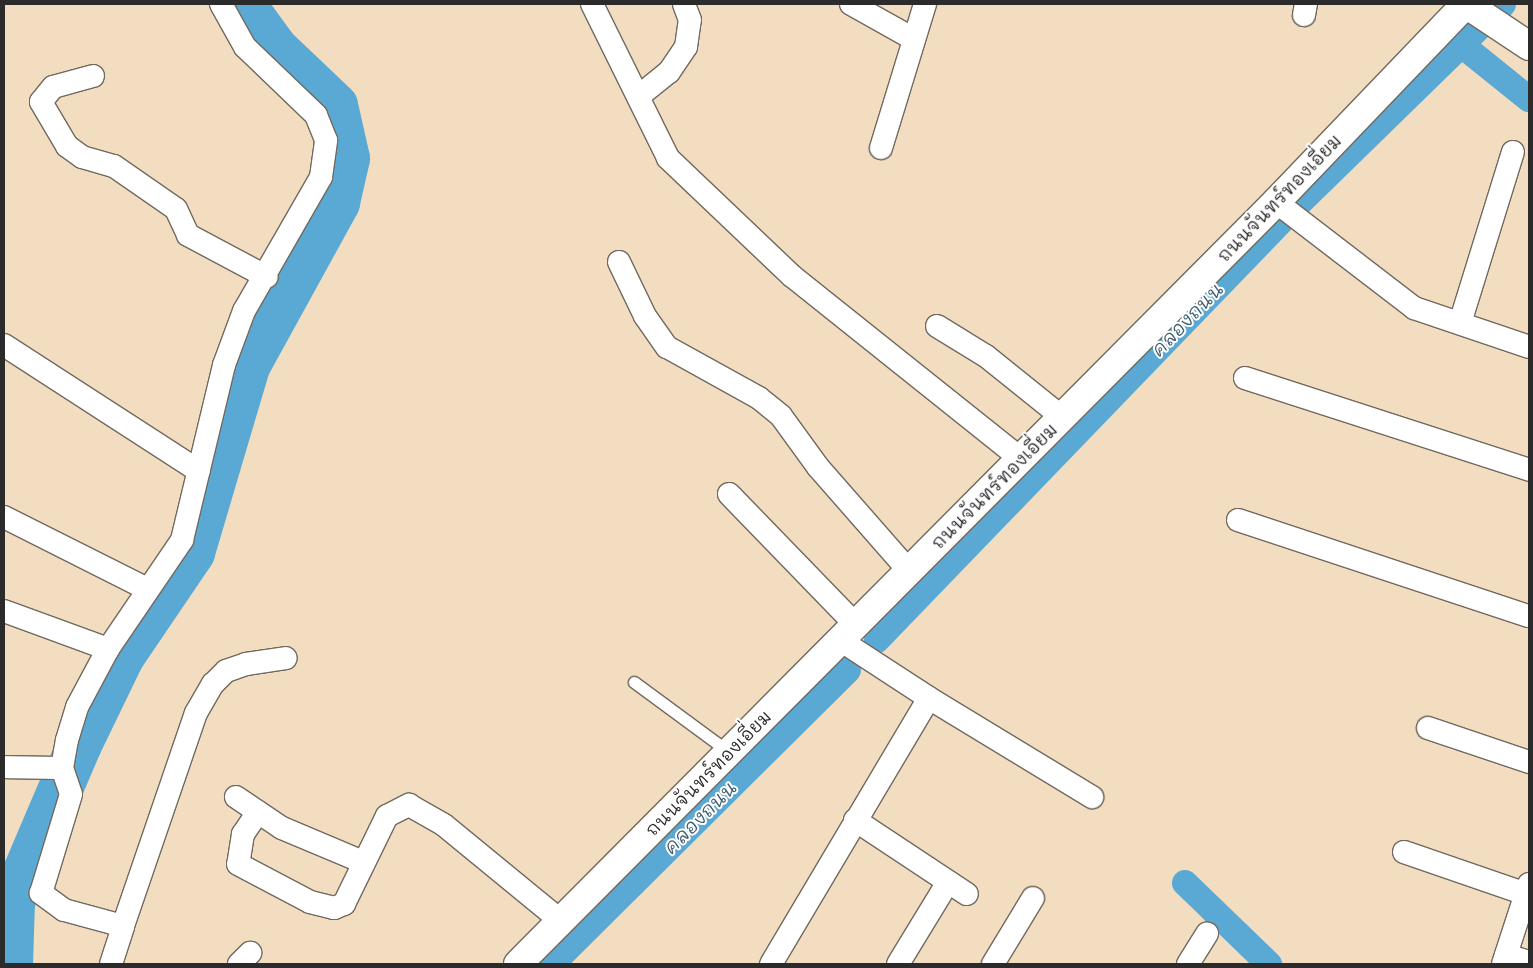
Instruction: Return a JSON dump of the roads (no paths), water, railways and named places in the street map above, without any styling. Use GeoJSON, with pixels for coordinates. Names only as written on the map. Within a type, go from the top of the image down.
{"type":"FeatureCollection","features":[{"type":"Feature","properties":{"kind":"street"},"geometry":{"type":"LineString","coordinates":[[123,926],[64,910],[41,893],[66,776],[77,707],[108,649],[182,540],[224,365],[244,311],[267,277],[321,177],[326,140],[316,114],[244,47],[221,4]]}},
{"type":"Feature","properties":{"kind":"street"},"geometry":{"type":"LineString","coordinates":[[592,4],[668,158],[792,276],[1020,459]]}},
{"type":"Feature","properties":{"kind":"street"},"geometry":{"type":"LineString","coordinates":[[639,96],[669,72],[686,47],[690,20],[684,4]]}},
{"type":"Feature","properties":{"kind":"street"},"geometry":{"type":"LineString","coordinates":[[851,4],[914,39]]}},
{"type":"Feature","properties":{"kind":"street"},"geometry":{"type":"LineString","coordinates":[[881,148],[925,4]]}},
{"type":"Feature","properties":{"kind":"street"},"geometry":{"type":"LineString","coordinates":[[1471,7],[1521,39]]}},
{"type":"Feature","properties":{"kind":"street","name":"ถนนจันทร์ทองเอี่ยม"},"geometry":{"type":"LineString","coordinates":[[518,964],[1471,7]]}},
{"type":"Feature","properties":{"kind":"street"},"geometry":{"type":"LineString","coordinates":[[93,76],[53,87],[40,102],[67,146],[82,157],[114,166],[176,209],[188,235],[267,277]]}},
{"type":"Feature","properties":{"kind":"street"},"geometry":{"type":"LineString","coordinates":[[1460,323],[1513,152]]}},
{"type":"Feature","properties":{"kind":"street"},"geometry":{"type":"LineString","coordinates":[[1276,202],[1414,308],[1529,347]]}},
{"type":"Feature","properties":{"kind":"street"},"geometry":{"type":"LineString","coordinates":[[619,262],[645,316],[667,347],[759,398],[781,416],[818,467],[909,571]]}},
{"type":"Feature","properties":{"kind":"street"},"geometry":{"type":"LineString","coordinates":[[937,326],[986,356],[1062,417]]}},
{"type":"Feature","properties":{"kind":"street"},"geometry":{"type":"LineString","coordinates":[[4,345],[199,471]]}},
{"type":"Feature","properties":{"kind":"street"},"geometry":{"type":"LineString","coordinates":[[1245,378],[1529,470]]}},
{"type":"Feature","properties":{"kind":"street"},"geometry":{"type":"LineString","coordinates":[[729,494],[848,632],[867,657],[929,698],[1092,797]]}},
{"type":"Feature","properties":{"kind":"street"},"geometry":{"type":"LineString","coordinates":[[4,517],[148,589]]}},
{"type":"Feature","properties":{"kind":"street"},"geometry":{"type":"LineString","coordinates":[[1238,520],[1529,616]]}},
{"type":"Feature","properties":{"kind":"street"},"geometry":{"type":"LineString","coordinates":[[4,611],[108,649]]}},
{"type":"Feature","properties":{"kind":"street"},"geometry":{"type":"LineString","coordinates":[[112,964],[123,926],[196,713],[213,684],[226,671],[246,664],[286,658]]}},
{"type":"Feature","properties":{"kind":"street"},"geometry":{"type":"LineString","coordinates":[[771,964],[929,698]]}},
{"type":"Feature","properties":{"kind":"street"},"geometry":{"type":"LineString","coordinates":[[1428,728],[1529,762]]}},
{"type":"Feature","properties":{"kind":"street"},"geometry":{"type":"LineString","coordinates":[[4,766],[66,776]]}},
{"type":"Feature","properties":{"kind":"street"},"geometry":{"type":"LineString","coordinates":[[236,797],[282,828],[363,862]]}},
{"type":"Feature","properties":{"kind":"street"},"geometry":{"type":"LineString","coordinates":[[258,812],[243,834],[238,864],[310,902],[334,908],[344,904],[387,816],[409,805],[444,825],[561,920]]}},
{"type":"Feature","properties":{"kind":"street"},"geometry":{"type":"LineString","coordinates":[[855,820],[967,894]]}},
{"type":"Feature","properties":{"kind":"street"},"geometry":{"type":"LineString","coordinates":[[1404,852],[1528,889],[1505,959],[1529,962]]}},
{"type":"Feature","properties":{"kind":"street"},"geometry":{"type":"LineString","coordinates":[[898,964],[948,882]]}},
{"type":"Feature","properties":{"kind":"street"},"geometry":{"type":"LineString","coordinates":[[993,964],[1033,898]]}},
{"type":"Feature","properties":{"kind":"street"},"geometry":{"type":"LineString","coordinates":[[1188,964],[1207,933]]}},
{"type":"Feature","properties":{"kind":"lane"},"geometry":{"type":"LineString","coordinates":[[634,682],[729,752]]}},
{"type":"Feature","properties":{"kind":"waterway"},"geometry":{"type":"LineString","coordinates":[[10,964],[12,901],[79,744],[121,657],[192,552],[247,366],[337,202],[347,158],[335,105],[275,48],[243,4]]}},
{"type":"Feature","properties":{"kind":"waterway","name":"คลองถนน"},"geometry":{"type":"LineString","coordinates":[[877,640],[1289,213],[1503,4]]}},
{"type":"Feature","properties":{"kind":"waterway"},"geometry":{"type":"LineString","coordinates":[[1463,46],[1529,99]]}},
{"type":"Feature","properties":{"kind":"waterway","name":"คลองถนน"},"geometry":{"type":"LineString","coordinates":[[552,964],[848,670]]}},
{"type":"Feature","properties":{"kind":"waterway"},"geometry":{"type":"LineString","coordinates":[[1185,883],[1269,964]]}}]}
